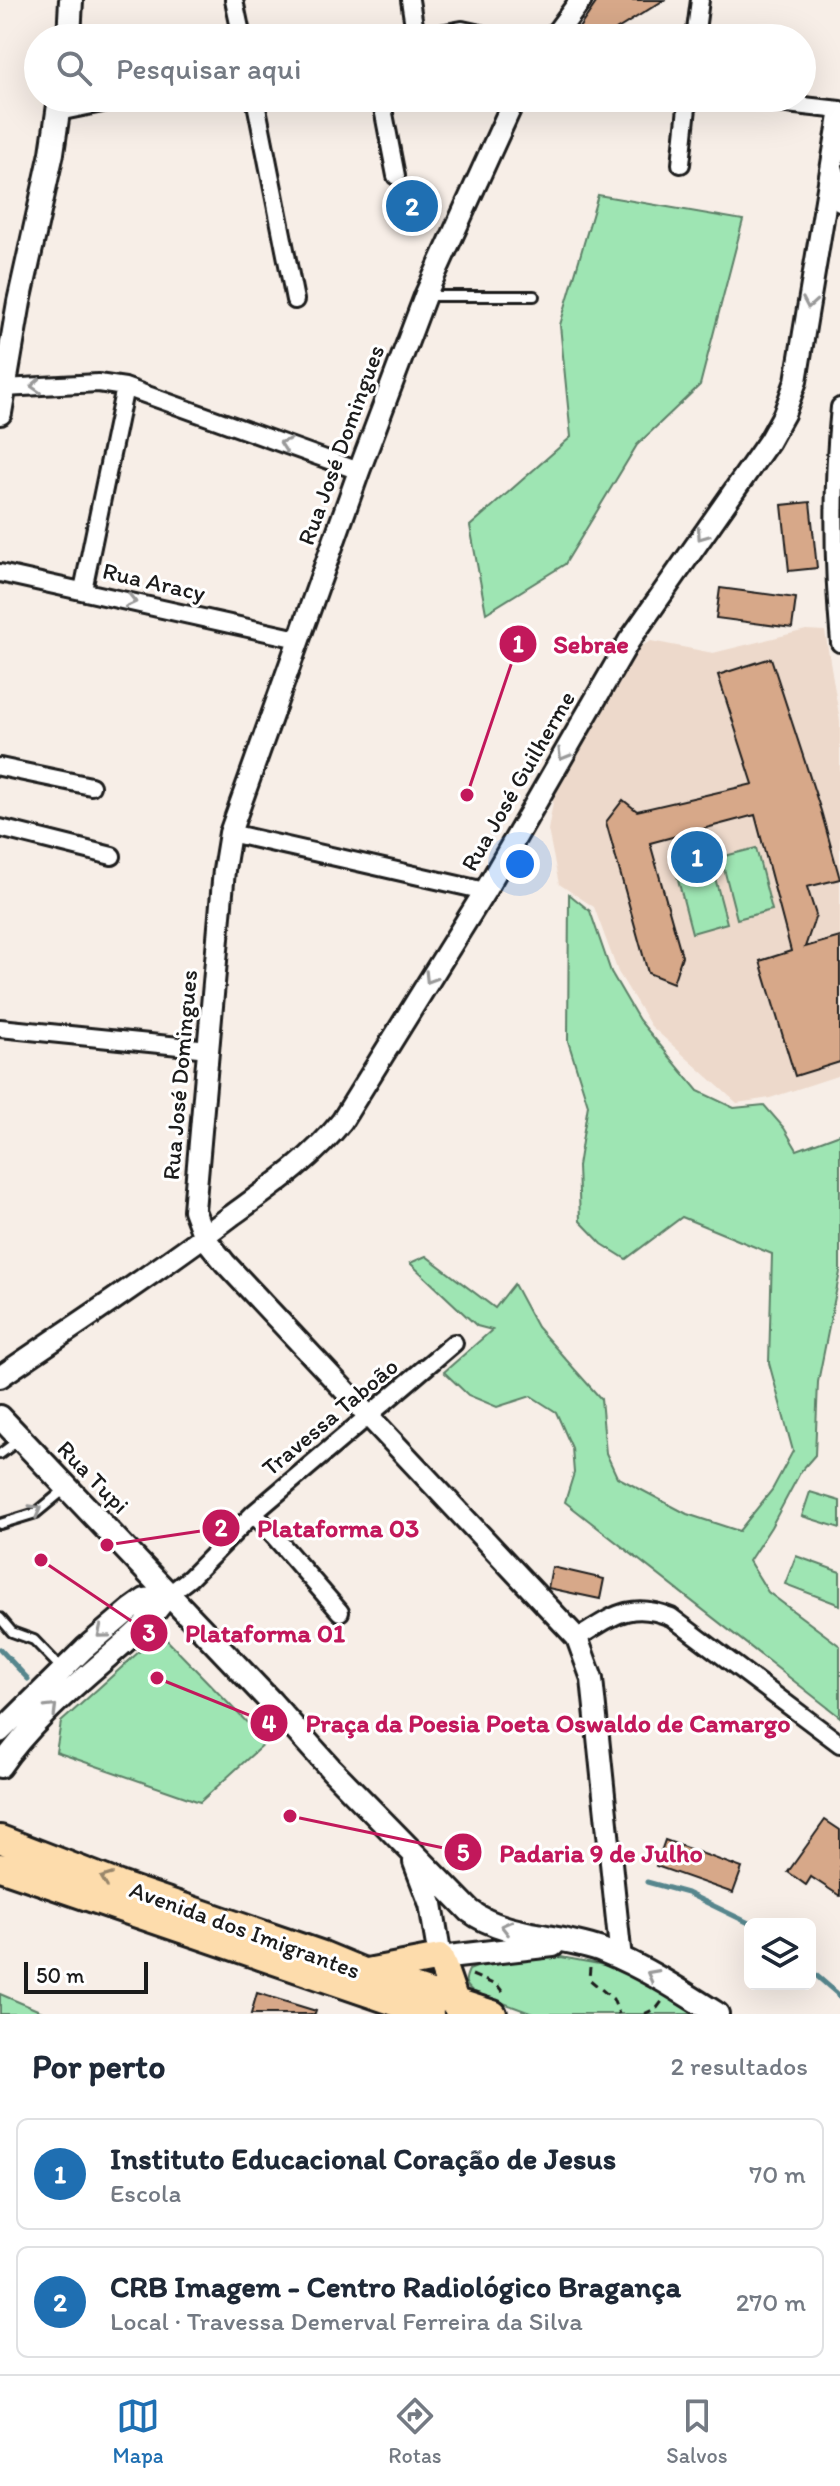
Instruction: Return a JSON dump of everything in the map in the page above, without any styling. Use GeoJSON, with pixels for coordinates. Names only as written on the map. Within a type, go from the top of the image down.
{"type":"FeatureCollection","features":[{"type":"Feature","properties":{"kind":"main road"},"geometry":{"type":"LineString","coordinates":[[70,24],[71,0]]}},
{"type":"Feature","properties":{"kind":"main road"},"geometry":{"type":"LineString","coordinates":[[0,413],[58,112]]}},
{"type":"Feature","properties":{"kind":"main road","name":"Rua Tupi"},"geometry":{"type":"LineString","coordinates":[[0,1417],[411,1851],[479,1918],[586,1954],[621,1959],[717,2014]]}},
{"type":"Feature","properties":{"kind":"main road","name":"Avenida dos Imigrantes"},"geometry":{"type":"LineString","coordinates":[[0,1839],[119,1885],[323,1955],[457,2008],[500,2006]]}},
{"type":"Feature","properties":{"kind":"main road","name":"Rua Tupi"},"geometry":{"type":"LineString","coordinates":[[411,1851],[431,1904],[440,1958]]}},
{"type":"Feature","properties":{"kind":"main road","name":"Avenida dos Imigrantes"},"geometry":{"type":"LineString","coordinates":[[0,1867],[430,2014]]}},
{"type":"Feature","properties":{"kind":"main road"},"geometry":{"type":"LineString","coordinates":[[364,1972],[440,1958],[536,1946],[586,1954]]}},
{"type":"Feature","properties":{"kind":"main road"},"geometry":{"type":"LineString","coordinates":[[440,1958],[457,2008]]}},
{"type":"Feature","properties":{"kind":"street"},"geometry":{"type":"LineString","coordinates":[[234,0],[239,24]]}},
{"type":"Feature","properties":{"kind":"street"},"geometry":{"type":"LineString","coordinates":[[410,0],[414,24]]}},
{"type":"Feature","properties":{"kind":"street"},"geometry":{"type":"LineString","coordinates":[[563,24],[581,0]]}},
{"type":"Feature","properties":{"kind":"street"},"geometry":{"type":"LineString","coordinates":[[697,24],[700,0]]}},
{"type":"Feature","properties":{"kind":"street"},"geometry":{"type":"LineString","coordinates":[[816,110],[840,113]]}},
{"type":"Feature","properties":{"kind":"street"},"geometry":{"type":"LineString","coordinates":[[258,112],[295,300]]}},
{"type":"Feature","properties":{"kind":"street"},"geometry":{"type":"LineString","coordinates":[[384,112],[396,176]]}},
{"type":"Feature","properties":{"kind":"street","name":"Rua José Domingues"},"geometry":{"type":"LineString","coordinates":[[509,112],[425,296],[230,833],[224,870],[194,1210],[204,1237],[225,1263],[577,1638],[592,1679],[621,1959]]}},
{"type":"Feature","properties":{"kind":"street"},"geometry":{"type":"LineString","coordinates":[[681,164],[687,112]]}},
{"type":"Feature","properties":{"kind":"street","name":"Rua José Guilherme"},"geometry":{"type":"LineString","coordinates":[[0,1377],[204,1237],[302,1163],[342,1121],[485,891],[629,641],[769,441],[784,414],[796,381],[840,113]]}},
{"type":"Feature","properties":{"kind":"street"},"geometry":{"type":"LineString","coordinates":[[834,164],[840,203]]}},
{"type":"Feature","properties":{"kind":"street"},"geometry":{"type":"LineString","coordinates":[[4,388],[98,383],[125,387],[359,471]]}},
{"type":"Feature","properties":{"kind":"street"},"geometry":{"type":"LineString","coordinates":[[83,590],[125,387]]}},
{"type":"Feature","properties":{"kind":"street"},"geometry":{"type":"LineString","coordinates":[[840,407],[834,573],[840,643]]}},
{"type":"Feature","properties":{"kind":"street","name":"Rua Aracy"},"geometry":{"type":"LineString","coordinates":[[0,573],[298,639]]}},
{"type":"Feature","properties":{"kind":"street"},"geometry":{"type":"LineString","coordinates":[[0,767],[91,786]]}},
{"type":"Feature","properties":{"kind":"street"},"geometry":{"type":"LineString","coordinates":[[0,828],[112,856]]}},
{"type":"Feature","properties":{"kind":"street"},"geometry":{"type":"LineString","coordinates":[[230,833],[485,891]]}},
{"type":"Feature","properties":{"kind":"street"},"geometry":{"type":"LineString","coordinates":[[0,1028],[209,1049]]}},
{"type":"Feature","properties":{"kind":"street","name":"Travessa Taboão"},"geometry":{"type":"LineString","coordinates":[[168,1595],[190,1578],[254,1513],[454,1343]]}},
{"type":"Feature","properties":{"kind":"street"},"geometry":{"type":"LineString","coordinates":[[254,1513],[340,1612]]}},
{"type":"Feature","properties":{"kind":"street"},"geometry":{"type":"LineString","coordinates":[[0,1732],[70,1676],[152,1617],[168,1595]]}},
{"type":"Feature","properties":{"kind":"street"},"geometry":{"type":"LineString","coordinates":[[577,1638],[619,1613],[638,1608],[662,1613],[840,1744]]}},
{"type":"Feature","properties":{"kind":"street"},"geometry":{"type":"LineString","coordinates":[[0,1767],[70,1676]]}},
{"type":"Feature","properties":{"kind":"lane"},"geometry":{"type":"LineString","coordinates":[[425,296],[534,296]]}},
{"type":"Feature","properties":{"kind":"lane"},"geometry":{"type":"LineString","coordinates":[[0,1454],[21,1439]]}},
{"type":"Feature","properties":{"kind":"lane"},"geometry":{"type":"LineString","coordinates":[[0,1524],[36,1513],[67,1488]]}},
{"type":"Feature","properties":{"kind":"lane"},"geometry":{"type":"LineString","coordinates":[[0,1618],[12,1632],[34,1640],[70,1676]]}},
{"type":"Feature","properties":{"kind":"path"},"geometry":{"type":"LineString","coordinates":[[586,1954],[589,1979],[613,1999],[619,2014]]}},
{"type":"Feature","properties":{"kind":"path"},"geometry":{"type":"LineString","coordinates":[[467,1973],[498,1986],[500,2006]]}},
{"type":"Feature","properties":{"kind":"path"},"geometry":{"type":"LineString","coordinates":[[644,2014],[657,2008],[667,1994]]}},
{"type":"Feature","properties":{"kind":"shaded area"},"geometry":{"type":"Polygon","coordinates":[[[806,630],[825,631],[840,721],[840,1075],[770,1098],[737,1103],[651,1026],[618,972],[594,907],[559,884],[548,830],[558,775],[634,650],[651,641],[713,653],[806,630]]]}},
{"type":"Feature","properties":{"kind":"green space"},"geometry":{"type":"Polygon","coordinates":[[[598,195],[743,220],[700,385],[637,445],[565,564],[486,613],[470,526],[571,437],[560,325],[598,195]]]}},
{"type":"Feature","properties":{"kind":"green space"},"geometry":{"type":"Polygon","coordinates":[[[756,848],[772,910],[737,919],[721,857],[756,848]]]}},
{"type":"Feature","properties":{"kind":"green space"},"geometry":{"type":"Polygon","coordinates":[[[710,859],[727,923],[692,933],[675,868],[710,859]]]}},
{"type":"Feature","properties":{"kind":"green space"},"geometry":{"type":"Polygon","coordinates":[[[569,894],[590,911],[611,972],[639,1020],[698,1091],[734,1108],[764,1105],[784,1128],[797,1150],[840,1134],[840,1272],[818,1382],[815,1455],[801,1471],[749,1561],[768,1592],[840,1646],[840,1717],[565,1502],[574,1473],[572,1448],[556,1412],[531,1396],[497,1407],[468,1395],[444,1372],[492,1330],[477,1326],[410,1263],[426,1256],[495,1308],[514,1284],[537,1327],[601,1399],[606,1453],[617,1477],[687,1514],[739,1531],[772,1490],[793,1451],[769,1363],[772,1254],[682,1217],[626,1259],[602,1244],[580,1221],[578,1166],[588,1105],[568,1041],[569,894]]]}},
{"type":"Feature","properties":{"kind":"green space"},"geometry":{"type":"Polygon","coordinates":[[[810,1492],[840,1501],[840,1528],[802,1516],[810,1492]]]}},
{"type":"Feature","properties":{"kind":"green space"},"geometry":{"type":"Polygon","coordinates":[[[796,1556],[840,1572],[840,1605],[785,1584],[796,1556]]]}},
{"type":"Feature","properties":{"kind":"green space"},"geometry":{"type":"Polygon","coordinates":[[[160,1633],[266,1742],[200,1802],[56,1752],[61,1722],[160,1633]]]}},
{"type":"Feature","properties":{"kind":"green space"},"geometry":{"type":"Polygon","coordinates":[[[561,1957],[615,1967],[663,1991],[699,2014],[533,2014],[474,1992],[466,1982],[469,1970],[492,1961],[561,1957]]]}},
{"type":"Feature","properties":{"kind":"green space"},"geometry":{"type":"Polygon","coordinates":[[[0,1994],[47,2014],[0,2014],[0,1994]]]}},
{"type":"Feature","properties":{"kind":"building"},"geometry":{"type":"Polygon","coordinates":[[[598,0],[664,0],[626,24],[582,24],[598,0]]]}},
{"type":"Feature","properties":{"kind":"building"},"geometry":{"type":"Polygon","coordinates":[[[402,185],[438,196],[430,228],[385,215],[393,186],[402,185]]]}},
{"type":"Feature","properties":{"kind":"building"},"geometry":{"type":"Polygon","coordinates":[[[810,502],[817,568],[789,571],[782,505],[810,502]]]}},
{"type":"Feature","properties":{"kind":"building"},"geometry":{"type":"Polygon","coordinates":[[[720,588],[796,598],[792,628],[716,618],[720,588]]]}},
{"type":"Feature","properties":{"kind":"building"},"geometry":{"type":"Polygon","coordinates":[[[771,658],[840,879],[807,887],[816,915],[805,947],[840,937],[840,1062],[795,1076],[760,961],[791,951],[755,815],[650,843],[682,956],[673,983],[648,973],[606,822],[623,800],[637,811],[753,784],[718,675],[771,658]]]}},
{"type":"Feature","properties":{"kind":"building"},"geometry":{"type":"Polygon","coordinates":[[[552,1567],[604,1579],[600,1599],[548,1588],[552,1567]]]}},
{"type":"Feature","properties":{"kind":"building"},"geometry":{"type":"Polygon","coordinates":[[[825,1820],[840,1830],[840,1896],[811,1877],[806,1885],[788,1872],[825,1820]]]}},
{"type":"Feature","properties":{"kind":"building"},"geometry":{"type":"Polygon","coordinates":[[[665,1840],[742,1868],[733,1893],[656,1866],[665,1840]]]}},
{"type":"Feature","properties":{"kind":"building"},"geometry":{"type":"Polygon","coordinates":[[[257,1993],[316,2011],[315,2014],[251,2014],[257,1993]]]}},
{"type":"Feature","properties":{"kind":"waterway"},"geometry":{"type":"LineString","coordinates":[[0,1649],[28,1679]]}},
{"type":"Feature","properties":{"kind":"waterway"},"geometry":{"type":"LineString","coordinates":[[647,1882],[687,1893],[744,1921]]}},
{"type":"Feature","properties":{"kind":"waterway"},"geometry":{"type":"LineString","coordinates":[[816,1975],[840,1996]]}},
{"type":"Feature","properties":{"kind":"place","name":"CRB Imagem - Centro Radiológico Bragança"},"geometry":{"type":"Point","coordinates":[412,206]}},
{"type":"Feature","properties":{"kind":"place","name":"Sebrae"},"geometry":{"type":"Point","coordinates":[467,795]}},
{"type":"Feature","properties":{"kind":"place","name":"Instituto Educacional Coração de Jesus"},"geometry":{"type":"Point","coordinates":[697,857]}},
{"type":"Feature","properties":{"kind":"place","name":"Plataforma 03"},"geometry":{"type":"Point","coordinates":[107,1545]}},
{"type":"Feature","properties":{"kind":"place","name":"Plataforma 01"},"geometry":{"type":"Point","coordinates":[41,1560]}},
{"type":"Feature","properties":{"kind":"place","name":"Praça da Poesia Poeta Oswaldo de Camargo"},"geometry":{"type":"Point","coordinates":[157,1678]}},
{"type":"Feature","properties":{"kind":"place","name":"Padaria 9 de Julho"},"geometry":{"type":"Point","coordinates":[290,1816]}}]}
